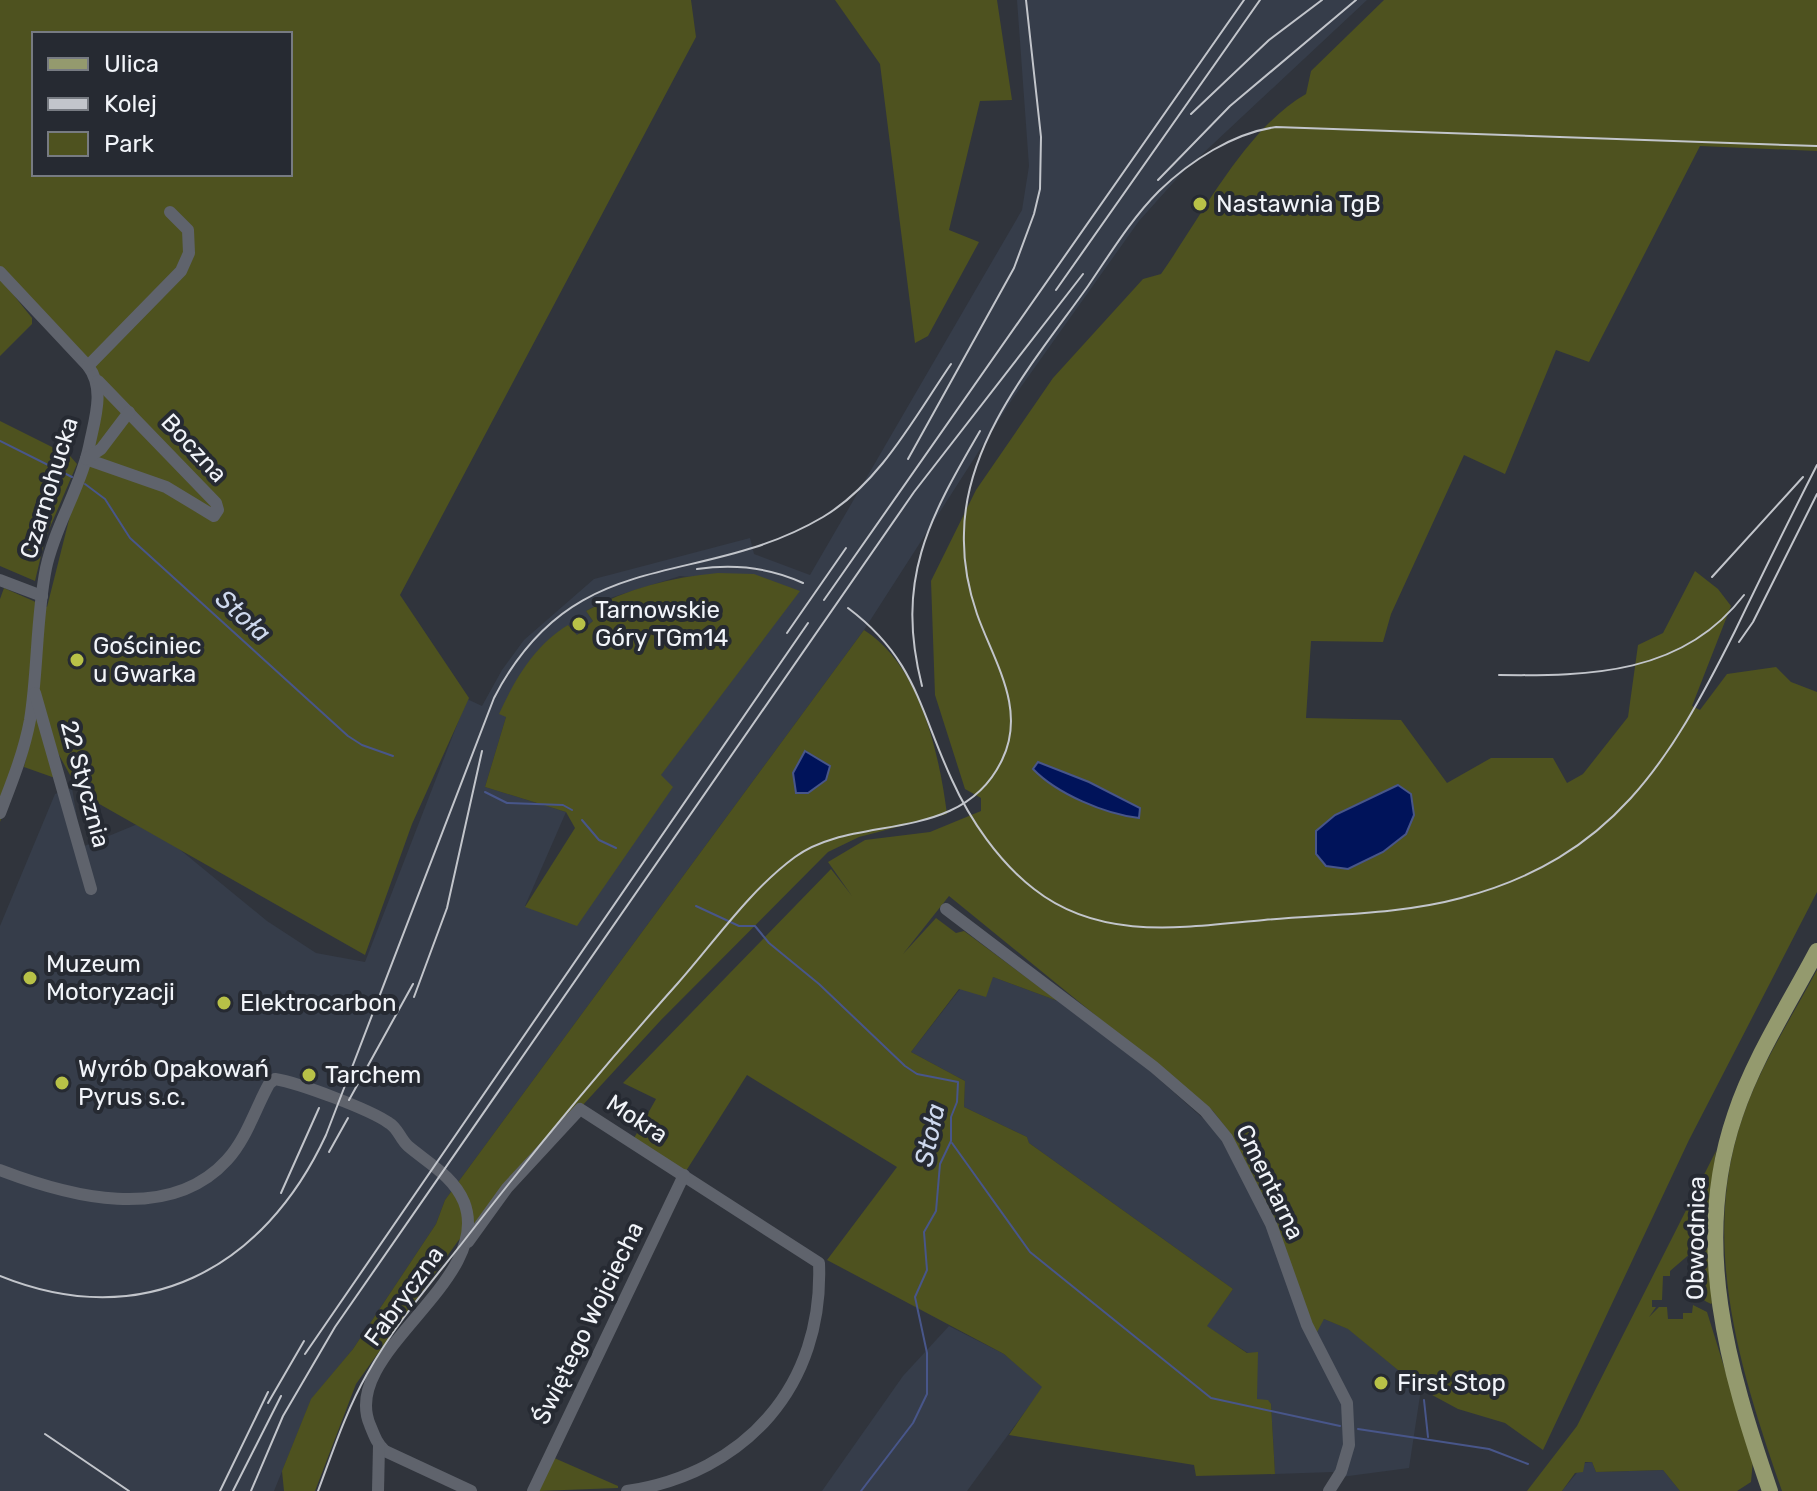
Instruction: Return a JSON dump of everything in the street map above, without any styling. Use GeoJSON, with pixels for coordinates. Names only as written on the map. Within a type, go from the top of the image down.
{"type":"FeatureCollection","features":[{"type":"Feature","properties":{"kind":"main road","name":"Obwodnica"},"geometry":{"type":"LineString","coordinates":[[1766,1490],[1722,1333],[1716,1283],[1716,1214],[1724,1156],[1735,1114],[1817,951]]}},
{"type":"Feature","properties":{"kind":"street"},"geometry":{"type":"LineString","coordinates":[[88,366],[181,271],[189,253],[188,230],[170,212]]}},
{"type":"Feature","properties":{"kind":"street"},"geometry":{"type":"LineString","coordinates":[[0,272],[88,366],[98,381]]}},
{"type":"Feature","properties":{"kind":"street","name":"Boczna"},"geometry":{"type":"LineString","coordinates":[[86,459],[166,487],[214,516],[218,510],[216,503],[98,381]]}},
{"type":"Feature","properties":{"kind":"street","name":"Czarnohucka"},"geometry":{"type":"LineString","coordinates":[[0,813],[24,749],[34,690],[42,596],[56,530],[86,459],[98,381]]}},
{"type":"Feature","properties":{"kind":"street"},"geometry":{"type":"LineString","coordinates":[[86,459],[101,449],[129,412]]}},
{"type":"Feature","properties":{"kind":"street"},"geometry":{"type":"LineString","coordinates":[[0,597],[2,581],[42,596]]}},
{"type":"Feature","properties":{"kind":"street","name":"22 Stycznia"},"geometry":{"type":"LineString","coordinates":[[34,690],[91,889]]}},
{"type":"Feature","properties":{"kind":"street","name":"Cmentarna"},"geometry":{"type":"LineString","coordinates":[[946,909],[1154,1067],[1205,1111],[1227,1138],[1271,1224],[1307,1325],[1347,1403],[1349,1445],[1341,1472],[1329,1491]]}},
{"type":"Feature","properties":{"kind":"street","name":"Fabryczna"},"geometry":{"type":"LineString","coordinates":[[0,1170],[94,1198],[157,1195],[181,1189],[226,1162],[243,1138],[269,1084],[277,1079],[391,1124],[400,1138],[446,1175],[459,1193],[467,1215],[466,1245],[369,1383],[364,1410],[379,1446]]}},
{"type":"Feature","properties":{"kind":"street","name":"Mokra"},"geometry":{"type":"LineString","coordinates":[[466,1245],[507,1188],[580,1109],[819,1263],[813,1330],[805,1355],[795,1379],[768,1419],[752,1437],[711,1466],[668,1483],[627,1491]]}},
{"type":"Feature","properties":{"kind":"street","name":"Świętego Wojciecha"},"geometry":{"type":"LineString","coordinates":[[533,1491],[684,1175]]}},
{"type":"Feature","properties":{"kind":"street"},"geometry":{"type":"LineString","coordinates":[[378,1491],[379,1446],[471,1491]]}},
{"type":"Feature","properties":{"kind":"shaded area"},"geometry":{"type":"Polygon","coordinates":[[[1017,0],[1367,0],[1181,174],[1139,221],[1013,398],[864,630],[445,1200],[436,1224],[353,1349],[311,1400],[274,1491],[0,1491],[0,926],[55,794],[72,788],[82,847],[145,821],[267,921],[316,953],[365,962],[467,699],[482,706],[502,670],[524,640],[594,579],[750,538],[754,554],[810,575],[1022,210],[1029,166],[1017,0]],[[680,576],[610,598],[586,611],[593,621],[577,635],[568,625],[506,717],[485,787],[566,812],[525,906],[561,920],[640,802],[799,591],[777,584],[680,576]]]}},
{"type":"Feature","properties":{"kind":"shaded area"},"geometry":{"type":"Polygon","coordinates":[[[805,751],[830,766],[826,780],[808,793],[796,793],[793,773],[805,751]]]}},
{"type":"Feature","properties":{"kind":"shaded area"},"geometry":{"type":"Polygon","coordinates":[[[1038,762],[1089,782],[1140,808],[1139,818],[1097,807],[1055,787],[1033,769],[1038,762]]]}},
{"type":"Feature","properties":{"kind":"shaded area"},"geometry":{"type":"Polygon","coordinates":[[[1398,785],[1411,794],[1414,815],[1406,834],[1383,852],[1348,869],[1326,866],[1316,854],[1316,831],[1335,815],[1398,785]]]}},
{"type":"Feature","properties":{"kind":"shaded area"},"geometry":{"type":"Polygon","coordinates":[[[993,977],[1058,1001],[1150,1071],[1216,1130],[1319,1323],[1324,1319],[1349,1329],[1421,1389],[1409,1468],[1341,1477],[1333,1472],[1275,1474],[1271,1404],[1257,1399],[1248,1353],[1206,1326],[1233,1289],[1029,1143],[1027,1137],[964,1107],[965,1081],[911,1052],[960,989],[993,977]]]}},
{"type":"Feature","properties":{"kind":"shaded area"},"geometry":{"type":"Polygon","coordinates":[[[949,1326],[1004,1354],[1043,1387],[967,1491],[822,1491],[903,1376],[949,1326]]]}},
{"type":"Feature","properties":{"kind":"shaded area"},"geometry":{"type":"Polygon","coordinates":[[[1592,1462],[1596,1472],[1663,1470],[1680,1491],[1562,1491],[1585,1463],[1592,1462]]]}},
{"type":"Feature","properties":{"kind":"green space"},"geometry":{"type":"Polygon","coordinates":[[[0,0],[691,0],[696,37],[400,595],[469,698],[412,824],[365,955],[80,793],[44,728],[55,778],[24,767],[28,750],[0,822],[0,599],[4,588],[47,607],[104,381],[0,270],[0,0]]]}},
{"type":"Feature","properties":{"kind":"green space"},"geometry":{"type":"Polygon","coordinates":[[[835,0],[997,0],[1012,100],[980,101],[949,230],[979,242],[928,336],[915,343],[880,64],[835,0]]]}},
{"type":"Feature","properties":{"kind":"green space"},"geometry":{"type":"Polygon","coordinates":[[[1384,0],[1817,0],[1817,151],[1700,146],[1589,362],[1556,350],[1505,474],[1464,455],[1391,614],[1383,642],[1311,641],[1306,718],[1401,720],[1447,783],[1491,758],[1553,758],[1567,783],[1583,774],[1628,717],[1638,645],[1663,633],[1695,571],[1718,589],[1731,606],[1692,706],[1700,710],[1727,674],[1776,667],[1791,682],[1817,692],[1817,892],[1689,1140],[1543,1450],[1505,1423],[1458,1409],[1421,1389],[1348,1329],[1324,1319],[1316,1334],[1230,1133],[1213,1111],[949,896],[903,954],[936,918],[956,933],[964,931],[1058,1001],[993,977],[986,997],[959,989],[911,1052],[965,1081],[964,1107],[1027,1137],[1029,1143],[1233,1289],[1207,1326],[1247,1353],[1258,1352],[1257,1399],[1268,1400],[1271,1404],[1275,1474],[1196,1476],[1194,1465],[1009,1435],[1042,1387],[1004,1354],[827,1260],[897,1167],[747,1075],[686,1171],[633,1140],[656,1099],[623,1083],[831,869],[852,896],[828,862],[865,840],[930,832],[981,811],[981,798],[965,789],[935,695],[931,581],[976,490],[1053,378],[1143,279],[1161,274],[1244,151],[1284,109],[1306,94],[1311,71],[1384,0]],[[1398,785],[1365,800],[1414,815],[1411,794],[1398,785]]]}},
{"type":"Feature","properties":{"kind":"green space"},"geometry":{"type":"Polygon","coordinates":[[[0,278],[32,318],[32,324],[0,356],[0,278]]]}},
{"type":"Feature","properties":{"kind":"green space"},"geometry":{"type":"Polygon","coordinates":[[[0,421],[70,456],[77,464],[45,539],[35,581],[0,566],[0,421]]]}},
{"type":"Feature","properties":{"kind":"green space"},"geometry":{"type":"Polygon","coordinates":[[[718,573],[754,574],[800,591],[661,775],[673,787],[577,926],[525,907],[575,828],[566,812],[485,787],[506,717],[499,714],[512,688],[535,653],[556,633],[568,625],[577,635],[593,621],[586,611],[650,585],[718,573]]]}},
{"type":"Feature","properties":{"kind":"green space"},"geometry":{"type":"Polygon","coordinates":[[[864,630],[883,645],[899,665],[924,712],[939,764],[947,814],[859,837],[828,852],[661,1020],[458,1241],[356,1384],[315,1491],[284,1491],[282,1471],[311,1399],[353,1349],[436,1224],[445,1200],[864,630]]]}},
{"type":"Feature","properties":{"kind":"green space"},"geometry":{"type":"Polygon","coordinates":[[[1817,970],[1817,1491],[1782,1491],[1738,1346],[1729,1297],[1725,1248],[1726,1198],[1733,1149],[1749,1100],[1772,1050],[1817,970]]]}},
{"type":"Feature","properties":{"kind":"green space"},"geometry":{"type":"Polygon","coordinates":[[[1716,1151],[1704,1237],[1699,1246],[1670,1271],[1670,1276],[1663,1276],[1662,1300],[1652,1300],[1652,1307],[1656,1307],[1649,1317],[1659,1307],[1667,1307],[1668,1319],[1683,1319],[1683,1313],[1692,1313],[1693,1305],[1707,1312],[1753,1460],[1751,1482],[1737,1491],[1680,1491],[1663,1470],[1596,1472],[1592,1462],[1585,1462],[1583,1472],[1575,1473],[1562,1491],[1527,1491],[1577,1426],[1716,1151]]]}},
{"type":"Feature","properties":{"kind":"green space"},"geometry":{"type":"Polygon","coordinates":[[[1708,1246],[1711,1304],[1695,1292],[1692,1285],[1693,1270],[1708,1246]]]}},
{"type":"Feature","properties":{"kind":"green space"},"geometry":{"type":"Polygon","coordinates":[[[552,1457],[618,1486],[618,1488],[538,1491],[552,1457]]]}},
{"type":"Feature","properties":{"kind":"waterway","name":"Stoła"},"geometry":{"type":"LineString","coordinates":[[0,441],[72,477]]}},
{"type":"Feature","properties":{"kind":"waterway","name":"Stoła"},"geometry":{"type":"LineString","coordinates":[[85,484],[105,499],[130,538],[348,736],[362,745],[393,756]]}},
{"type":"Feature","properties":{"kind":"waterway","name":"Stoła"},"geometry":{"type":"LineString","coordinates":[[485,792],[507,803],[563,805],[572,810]]}},
{"type":"Feature","properties":{"kind":"waterway","name":"Stoła"},"geometry":{"type":"LineString","coordinates":[[582,820],[599,840],[616,848]]}},
{"type":"Feature","properties":{"kind":"waterway","name":"Stoła"},"geometry":{"type":"LineString","coordinates":[[696,906],[739,926],[755,926],[769,943],[819,984],[905,1066],[917,1074],[958,1082],[957,1102],[951,1117],[951,1141],[940,1164],[936,1211],[924,1232],[927,1270],[915,1297],[927,1353],[927,1394],[913,1423],[861,1491]]}},
{"type":"Feature","properties":{"kind":"waterway"},"geometry":{"type":"LineString","coordinates":[[952,1143],[1030,1252],[1211,1398],[1340,1426]]}},
{"type":"Feature","properties":{"kind":"waterway"},"geometry":{"type":"LineString","coordinates":[[1424,1400],[1428,1437]]}},
{"type":"Feature","properties":{"kind":"waterway"},"geometry":{"type":"LineString","coordinates":[[1358,1429],[1489,1449],[1528,1464]]}},
{"type":"Feature","properties":{"kind":"railway"},"geometry":{"type":"LineString","coordinates":[[908,459],[1014,268],[1034,214],[1040,189],[1041,137],[1026,0]]}},
{"type":"Feature","properties":{"kind":"railway"},"geometry":{"type":"LineString","coordinates":[[824,600],[1244,0]]}},
{"type":"Feature","properties":{"kind":"railway"},"geometry":{"type":"LineString","coordinates":[[1056,290],[1260,0]]}},
{"type":"Feature","properties":{"kind":"railway"},"geometry":{"type":"LineString","coordinates":[[1191,114],[1269,40],[1322,0]]}},
{"type":"Feature","properties":{"kind":"railway"},"geometry":{"type":"LineString","coordinates":[[1158,180],[1230,106],[1356,0]]}},
{"type":"Feature","properties":{"kind":"railway"},"geometry":{"type":"LineString","coordinates":[[318,1491],[359,1388],[400,1323],[568,1111],[748,900],[795,857],[819,844],[846,835],[934,817],[961,805],[984,787],[1002,760],[1009,741],[1010,704],[974,604],[964,554],[967,499],[976,465],[990,433],[1026,372],[1130,225],[1171,180],[1198,159],[1228,142],[1276,127],[1817,146]]}},
{"type":"Feature","properties":{"kind":"railway"},"geometry":{"type":"LineString","coordinates":[[251,1491],[283,1416],[335,1327],[914,492],[1083,274]]}},
{"type":"Feature","properties":{"kind":"railway"},"geometry":{"type":"LineString","coordinates":[[0,1276],[53,1292],[103,1297],[150,1292],[193,1278],[233,1254],[269,1222],[300,1182],[326,1135],[494,698],[526,648],[562,614],[601,591],[642,576],[776,540],[823,517],[843,503],[879,468],[951,364]]}},
{"type":"Feature","properties":{"kind":"railway"},"geometry":{"type":"LineString","coordinates":[[922,686],[912,614],[921,552],[945,493],[980,431]]}},
{"type":"Feature","properties":{"kind":"railway"},"geometry":{"type":"LineString","coordinates":[[848,608],[871,627],[902,666],[959,795],[977,825],[1021,878],[1060,906],[1087,917],[1144,927],[1204,926],[1413,908],[1461,898],[1514,880],[1559,858],[1597,830],[1631,798],[1660,762],[1711,678],[1817,465]]}},
{"type":"Feature","properties":{"kind":"railway"},"geometry":{"type":"LineString","coordinates":[[1712,577],[1803,477]]}},
{"type":"Feature","properties":{"kind":"railway"},"geometry":{"type":"LineString","coordinates":[[1739,642],[1753,622],[1817,494]]}},
{"type":"Feature","properties":{"kind":"railway"},"geometry":{"type":"LineString","coordinates":[[787,633],[846,548]]}},
{"type":"Feature","properties":{"kind":"railway"},"geometry":{"type":"LineString","coordinates":[[697,569],[751,568],[777,573],[803,583]]}},
{"type":"Feature","properties":{"kind":"railway"},"geometry":{"type":"LineString","coordinates":[[1499,675],[1600,671],[1664,656],[1693,641],[1720,621],[1744,595]]}},
{"type":"Feature","properties":{"kind":"railway"},"geometry":{"type":"LineString","coordinates":[[305,1354],[808,623]]}},
{"type":"Feature","properties":{"kind":"railway"},"geometry":{"type":"LineString","coordinates":[[414,997],[447,908],[482,751]]}},
{"type":"Feature","properties":{"kind":"railway"},"geometry":{"type":"LineString","coordinates":[[349,1100],[413,984]]}},
{"type":"Feature","properties":{"kind":"railway"},"geometry":{"type":"LineString","coordinates":[[281,1193],[319,1108]]}},
{"type":"Feature","properties":{"kind":"railway"},"geometry":{"type":"LineString","coordinates":[[329,1152],[348,1118]]}},
{"type":"Feature","properties":{"kind":"railway"},"geometry":{"type":"LineString","coordinates":[[268,1403],[304,1341]]}},
{"type":"Feature","properties":{"kind":"railway"},"geometry":{"type":"LineString","coordinates":[[220,1491],[268,1392]]}},
{"type":"Feature","properties":{"kind":"railway"},"geometry":{"type":"LineString","coordinates":[[233,1491],[281,1396]]}},
{"type":"Feature","properties":{"kind":"railway"},"geometry":{"type":"LineString","coordinates":[[45,1434],[129,1491]]}},
{"type":"Feature","properties":{"kind":"place","name":"Nastawnia TgB"},"geometry":{"type":"Point","coordinates":[1200,204]}},
{"type":"Feature","properties":{"kind":"place","name":"Tarnowskie Góry TGm14"},"geometry":{"type":"Point","coordinates":[579,624]}},
{"type":"Feature","properties":{"kind":"place","name":"Gościniec u Gwarka"},"geometry":{"type":"Point","coordinates":[77,660]}},
{"type":"Feature","properties":{"kind":"place","name":"Muzeum Motoryzacji"},"geometry":{"type":"Point","coordinates":[30,978]}},
{"type":"Feature","properties":{"kind":"place","name":"Elektrocarbon"},"geometry":{"type":"Point","coordinates":[224,1003]}},
{"type":"Feature","properties":{"kind":"place","name":"Tarchem"},"geometry":{"type":"Point","coordinates":[309,1075]}},
{"type":"Feature","properties":{"kind":"place","name":"Wyrób Opakowań Pyrus s.c."},"geometry":{"type":"Point","coordinates":[62,1083]}},
{"type":"Feature","properties":{"kind":"place","name":"First Stop"},"geometry":{"type":"Point","coordinates":[1381,1383]}}]}
